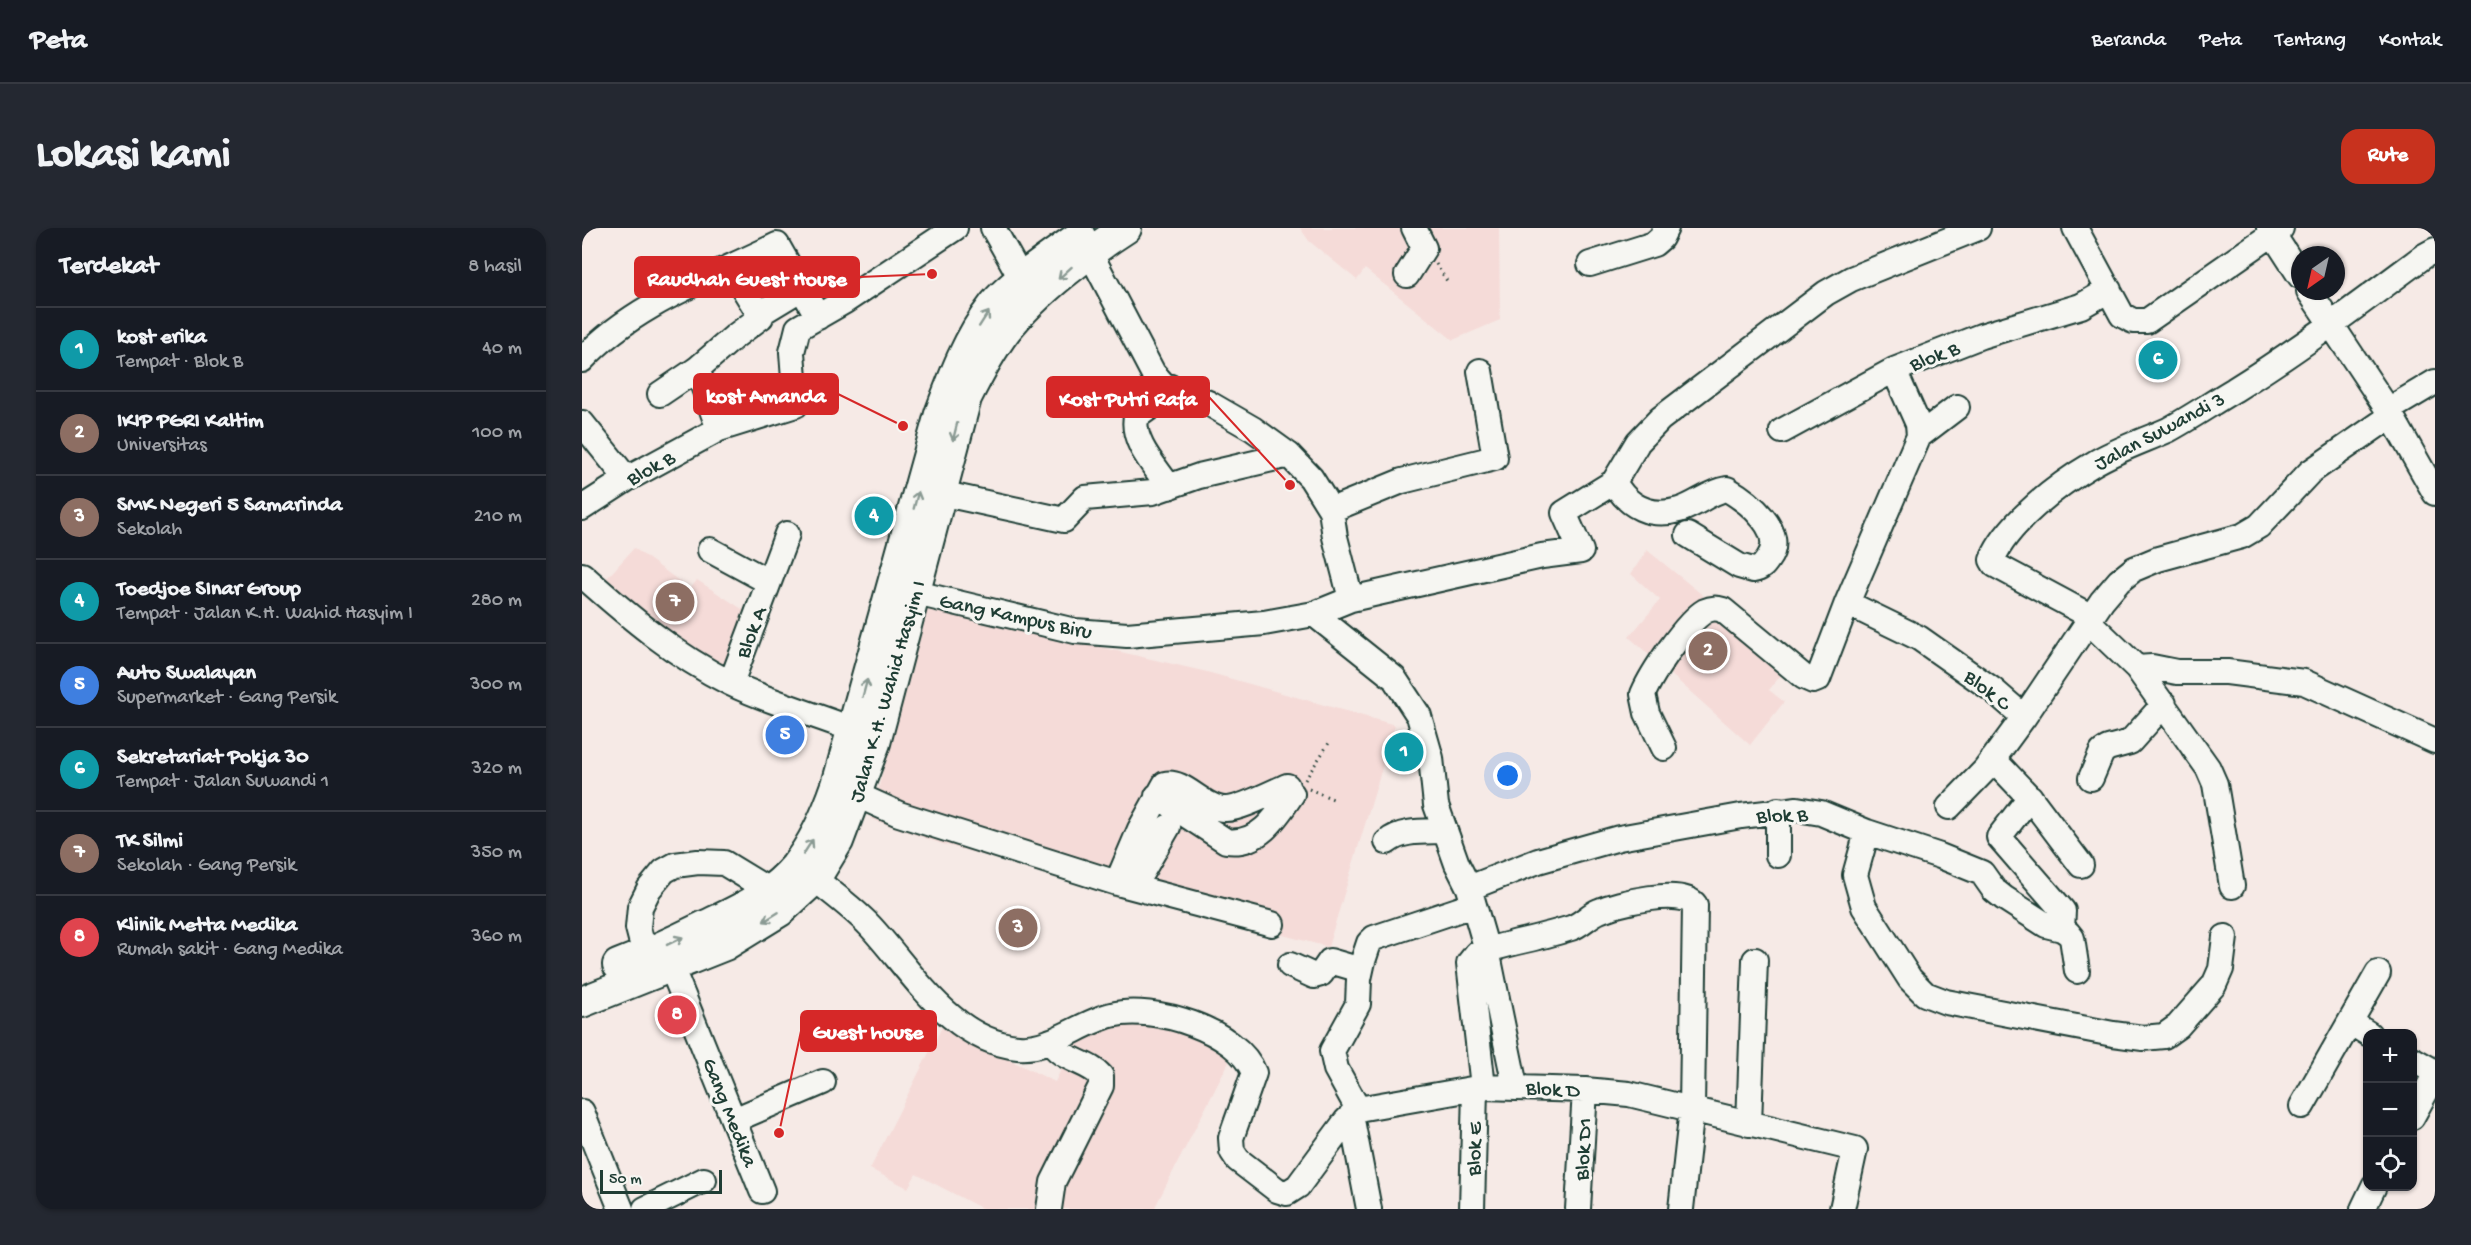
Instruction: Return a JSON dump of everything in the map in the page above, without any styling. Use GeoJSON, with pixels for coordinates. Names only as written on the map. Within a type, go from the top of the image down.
{"type":"FeatureCollection","features":[{"type":"Feature","properties":{"kind":"main road"},"geometry":{"type":"LineString","coordinates":[[1031,288],[1090,240],[1126,228]]}},
{"type":"Feature","properties":{"kind":"main road","name":"Jalan K.H. Wahid Hasyim I"},"geometry":{"type":"LineString","coordinates":[[582,1002],[658,961],[770,891],[795,867],[827,814],[847,790],[875,743],[966,398],[982,366],[1031,288]]}},
{"type":"Feature","properties":{"kind":"main road","name":"Jalan K.H. Wahid Hasyim I"},"geometry":{"type":"LineString","coordinates":[[582,980],[725,945],[780,911],[815,879],[838,841],[854,730],[939,414],[955,372],[994,304],[1031,288]]}},
{"type":"Feature","properties":{"kind":"street"},"geometry":{"type":"LineString","coordinates":[[584,351],[660,301],[777,245],[818,317],[955,228]]}},
{"type":"Feature","properties":{"kind":"street"},"geometry":{"type":"LineString","coordinates":[[993,228],[1031,288]]}},
{"type":"Feature","properties":{"kind":"street"},"geometry":{"type":"LineString","coordinates":[[1407,275],[1424,248],[1414,228]]}},
{"type":"Feature","properties":{"kind":"street"},"geometry":{"type":"LineString","coordinates":[[1590,264],[1654,244],[1661,238],[1666,228]]}},
{"type":"Feature","properties":{"kind":"street"},"geometry":{"type":"LineString","coordinates":[[1688,535],[1739,566],[1753,570],[1759,569],[1766,561],[1774,545],[1773,532],[1764,519],[1727,489],[1717,490],[1678,510],[1650,511],[1637,508],[1620,492],[1614,482],[1638,442],[1660,419],[1826,293],[1942,235],[1978,228]]}},
{"type":"Feature","properties":{"kind":"street"},"geometry":{"type":"LineString","coordinates":[[2075,228],[2122,315],[2133,321],[2147,321],[2274,230],[2291,260]]}},
{"type":"Feature","properties":{"kind":"street"},"geometry":{"type":"LineString","coordinates":[[1090,240],[1153,374],[1163,384],[1174,390],[1208,403],[1254,429],[1289,455],[1311,478],[1331,510],[1335,537],[1351,599]]}},
{"type":"Feature","properties":{"kind":"street","name":"Jalan Suwandi 3"},"geometry":{"type":"LineString","coordinates":[[2090,619],[1995,565],[1992,560],[1995,554],[2016,525],[2054,490],[2094,463],[2170,429],[2236,389],[2435,250]]}},
{"type":"Feature","properties":{"kind":"street"},"geometry":{"type":"LineString","coordinates":[[660,393],[697,369],[761,317],[731,268]]}},
{"type":"Feature","properties":{"kind":"street"},"geometry":{"type":"LineString","coordinates":[[759,314],[802,288]]}},
{"type":"Feature","properties":{"kind":"street","name":"Blok B"},"geometry":{"type":"LineString","coordinates":[[1919,435],[1918,424],[1894,370],[1982,336],[2081,306],[2109,290]]}},
{"type":"Feature","properties":{"kind":"street"},"geometry":{"type":"LineString","coordinates":[[2315,300],[2389,413],[2435,493]]}},
{"type":"Feature","properties":{"kind":"street","name":"Blok B"},"geometry":{"type":"LineString","coordinates":[[582,508],[627,479],[719,429],[796,405],[792,352],[798,328],[818,317]]}},
{"type":"Feature","properties":{"kind":"street"},"geometry":{"type":"LineString","coordinates":[[697,369],[719,429]]}},
{"type":"Feature","properties":{"kind":"street"},"geometry":{"type":"LineString","coordinates":[[1782,431],[1894,370]]}},
{"type":"Feature","properties":{"kind":"street"},"geometry":{"type":"LineString","coordinates":[[1331,510],[1402,481],[1495,458],[1480,371]]}},
{"type":"Feature","properties":{"kind":"street","name":"Blok C"},"geometry":{"type":"LineString","coordinates":[[1847,603],[1919,638],[1993,690],[2024,717],[2110,590],[2134,569],[2158,559],[2242,536],[2259,526],[2310,472],[2435,382]]}},
{"type":"Feature","properties":{"kind":"street"},"geometry":{"type":"LineString","coordinates":[[1169,487],[1139,441],[1134,426],[1136,417],[1174,390]]}},
{"type":"Feature","properties":{"kind":"street"},"geometry":{"type":"LineString","coordinates":[[1664,748],[1647,713],[1643,694],[1666,655],[1696,618],[1708,610],[1715,608],[1723,610],[1804,677],[1814,681],[1821,672],[1847,603],[1919,435],[1957,408]]}},
{"type":"Feature","properties":{"kind":"street"},"geometry":{"type":"LineString","coordinates":[[585,426],[627,479]]}},
{"type":"Feature","properties":{"kind":"street"},"geometry":{"type":"LineString","coordinates":[[940,493],[1060,520],[1066,518],[1084,498],[1143,494],[1233,467],[1289,455]]}},
{"type":"Feature","properties":{"kind":"street","name":"Gang Kampus Biru"},"geometry":{"type":"LineString","coordinates":[[916,593],[1074,631],[1127,635],[1264,623],[1314,614],[1351,599],[1542,556],[1581,551],[1564,513],[1614,482]]}},
{"type":"Feature","properties":{"kind":"street","name":"Blok A"},"geometry":{"type":"LineString","coordinates":[[731,683],[787,534]]}},
{"type":"Feature","properties":{"kind":"street","name":"Blok A"},"geometry":{"type":"LineString","coordinates":[[710,550],[769,582]]}},
{"type":"Feature","properties":{"kind":"street"},"geometry":{"type":"LineString","coordinates":[[582,575],[625,614],[673,651],[731,683],[854,730]]}},
{"type":"Feature","properties":{"kind":"street"},"geometry":{"type":"LineString","coordinates":[[1314,614],[1394,678],[1419,716],[1431,758],[1436,805],[1471,896],[1487,950],[1515,1086]]}},
{"type":"Feature","properties":{"kind":"street"},"geometry":{"type":"LineString","coordinates":[[2090,619],[2137,668],[2208,768],[2215,784],[2232,886]]}},
{"type":"Feature","properties":{"kind":"street"},"geometry":{"type":"LineString","coordinates":[[2137,668],[2177,672],[2227,672],[2304,682],[2435,741]]}},
{"type":"Feature","properties":{"kind":"street"},"geometry":{"type":"LineString","coordinates":[[2091,778],[2102,752],[2130,742],[2164,704]]}},
{"type":"Feature","properties":{"kind":"street"},"geometry":{"type":"LineString","coordinates":[[1949,807],[1993,759],[2024,717]]}},
{"type":"Feature","properties":{"kind":"street"},"geometry":{"type":"LineString","coordinates":[[1993,759],[2030,797],[2081,865]]}},
{"type":"Feature","properties":{"kind":"street"},"geometry":{"type":"LineString","coordinates":[[1120,877],[1157,796],[1165,784],[1170,783],[1209,805],[1224,810],[1297,787]]}},
{"type":"Feature","properties":{"kind":"street"},"geometry":{"type":"LineString","coordinates":[[1157,796],[1226,841],[1238,843],[1266,829],[1297,787]]}},
{"type":"Feature","properties":{"kind":"street"},"geometry":{"type":"LineString","coordinates":[[847,790],[899,814],[1120,877],[1272,924]]}},
{"type":"Feature","properties":{"kind":"street"},"geometry":{"type":"LineString","coordinates":[[2030,797],[1999,837],[2063,911],[2062,928],[2072,938],[2077,971]]}},
{"type":"Feature","properties":{"kind":"street","name":"Blok B"},"geometry":{"type":"LineString","coordinates":[[1355,1112],[1336,1069],[1332,1051],[1358,1004],[1361,970],[1366,949],[1374,938],[1471,896],[1538,861],[1619,838],[1778,810],[1797,809],[1821,813],[1867,832],[1976,870],[1986,877],[1994,890],[2004,897],[2046,925],[2062,928]]}},
{"type":"Feature","properties":{"kind":"street"},"geometry":{"type":"LineString","coordinates":[[1778,810],[1778,855]]}},
{"type":"Feature","properties":{"kind":"street"},"geometry":{"type":"LineString","coordinates":[[1120,877],[1139,877],[1168,827]]}},
{"type":"Feature","properties":{"kind":"street"},"geometry":{"type":"LineString","coordinates":[[1387,842],[1394,836],[1403,834],[1445,831]]}},
{"type":"Feature","properties":{"kind":"street"},"geometry":{"type":"LineString","coordinates":[[1867,832],[1855,875],[1863,907],[1910,979],[1925,994],[1946,1002],[2113,1034],[2143,1038],[2164,1036],[2178,1026],[2214,985],[2221,969],[2225,937]]}},
{"type":"Feature","properties":{"kind":"street","name":"Gang Medika"},"geometry":{"type":"LineString","coordinates":[[762,1191],[734,1120],[658,961],[638,928],[640,907],[649,889],[664,871],[675,865],[698,862],[724,863],[749,876],[770,891]]}},
{"type":"Feature","properties":{"kind":"street"},"geometry":{"type":"LineString","coordinates":[[815,879],[869,925],[944,1010],[967,1028],[992,1041],[1017,1047],[1035,1047],[1082,1025],[1113,1014],[1133,1013],[1160,1015],[1204,1029],[1226,1041],[1244,1055],[1254,1073],[1231,1138],[1232,1151],[1238,1160],[1277,1190],[1287,1193],[1298,1186],[1355,1112]]}},
{"type":"Feature","properties":{"kind":"street"},"geometry":{"type":"LineString","coordinates":[[1487,950],[1521,943],[1575,927],[1598,911],[1648,898],[1684,897],[1692,899],[1695,905],[1692,1108],[1681,1209]]}},
{"type":"Feature","properties":{"kind":"street","name":"Blok E"},"geometry":{"type":"LineString","coordinates":[[1472,1209],[1479,1088],[1469,963],[1478,953],[1487,950]]}},
{"type":"Feature","properties":{"kind":"street"},"geometry":{"type":"LineString","coordinates":[[1749,1124],[1755,960]]}},
{"type":"Feature","properties":{"kind":"street"},"geometry":{"type":"LineString","coordinates":[[1290,964],[1314,976],[1321,974],[1330,961],[1361,970]]}},
{"type":"Feature","properties":{"kind":"street"},"geometry":{"type":"LineString","coordinates":[[2302,1106],[2359,1028],[2378,973]]}},
{"type":"Feature","properties":{"kind":"street"},"geometry":{"type":"LineString","coordinates":[[1082,1025],[1092,1002]]}},
{"type":"Feature","properties":{"kind":"street"},"geometry":{"type":"LineString","coordinates":[[1049,1209],[1053,1182],[1101,1086],[1101,1076],[1095,1069],[1059,1052],[1051,1041]]}},
{"type":"Feature","properties":{"kind":"street"},"geometry":{"type":"LineString","coordinates":[[2417,1062],[2435,1073],[2417,1107]]}},
{"type":"Feature","properties":{"kind":"street"},"geometry":{"type":"LineString","coordinates":[[734,1120],[823,1082]]}},
{"type":"Feature","properties":{"kind":"street","name":"Blok D"},"geometry":{"type":"LineString","coordinates":[[1355,1112],[1479,1088],[1515,1086],[1629,1094],[1855,1149],[1842,1209]]}},
{"type":"Feature","properties":{"kind":"street","name":"Blok D1"},"geometry":{"type":"LineString","coordinates":[[1578,1209],[1585,1090]]}},
{"type":"Feature","properties":{"kind":"street"},"geometry":{"type":"LineString","coordinates":[[582,1112],[589,1149],[621,1209]]}},
{"type":"Feature","properties":{"kind":"street"},"geometry":{"type":"LineString","coordinates":[[1355,1112],[1369,1209]]}},
{"type":"Feature","properties":{"kind":"street"},"geometry":{"type":"LineString","coordinates":[[645,1209],[704,1180]]}},
{"type":"Feature","properties":{"kind":"street"},"geometry":{"type":"LineString","coordinates":[[2363,1209],[2372,1191]]}},
{"type":"Feature","properties":{"kind":"path"},"geometry":{"type":"LineString","coordinates":[[1329,742],[1297,787],[1333,799]]}},
{"type":"Feature","properties":{"kind":"shaded area"},"geometry":{"type":"Polygon","coordinates":[[[1300,228],[1499,228],[1500,320],[1453,340],[1365,269],[1357,280],[1309,241],[1300,228]]]}},
{"type":"Feature","properties":{"kind":"shaded area"},"geometry":{"type":"Polygon","coordinates":[[[634,548],[690,589],[697,580],[753,616],[729,678],[599,587],[634,548]]]}},
{"type":"Feature","properties":{"kind":"shaded area"},"geometry":{"type":"Polygon","coordinates":[[[1647,550],[1789,665],[1769,690],[1784,702],[1750,745],[1629,637],[1660,600],[1631,574],[1647,550]]]}},
{"type":"Feature","properties":{"kind":"shaded area"},"geometry":{"type":"Polygon","coordinates":[[[923,606],[1207,672],[1395,725],[1328,947],[942,844],[871,819],[923,606]]]}},
{"type":"Feature","properties":{"kind":"shaded area"},"geometry":{"type":"Polygon","coordinates":[[[1130,1021],[1180,1027],[1218,1045],[1229,1062],[1154,1209],[983,1209],[916,1174],[908,1188],[870,1169],[942,1027],[1055,1082],[1075,1041],[1130,1021]]]}},
{"type":"Feature","properties":{"kind":"place","name":"Raudhah Guest House"},"geometry":{"type":"Point","coordinates":[932,274]}},
{"type":"Feature","properties":{"kind":"place","name":"Sekretariat Pokja 30"},"geometry":{"type":"Point","coordinates":[2158,360]}},
{"type":"Feature","properties":{"kind":"place","name":"kost Amanda"},"geometry":{"type":"Point","coordinates":[903,426]}},
{"type":"Feature","properties":{"kind":"place","name":"Kost Putri Rafa"},"geometry":{"type":"Point","coordinates":[1290,485]}},
{"type":"Feature","properties":{"kind":"place","name":"Toedjoe SInar Group"},"geometry":{"type":"Point","coordinates":[874,516]}},
{"type":"Feature","properties":{"kind":"place","name":"TK Silmi"},"geometry":{"type":"Point","coordinates":[675,602]}},
{"type":"Feature","properties":{"kind":"place","name":"IKIP PGRI Kaltim"},"geometry":{"type":"Point","coordinates":[1708,651]}},
{"type":"Feature","properties":{"kind":"place","name":"Auto Swalayan"},"geometry":{"type":"Point","coordinates":[785,735]}},
{"type":"Feature","properties":{"kind":"place","name":"kost erika"},"geometry":{"type":"Point","coordinates":[1404,752]}},
{"type":"Feature","properties":{"kind":"place","name":"SMK Negeri 5 Samarinda"},"geometry":{"type":"Point","coordinates":[1018,928]}},
{"type":"Feature","properties":{"kind":"place","name":"Klinik Metta Medika"},"geometry":{"type":"Point","coordinates":[677,1015]}},
{"type":"Feature","properties":{"kind":"place","name":"Guest house"},"geometry":{"type":"Point","coordinates":[779,1133]}}]}
